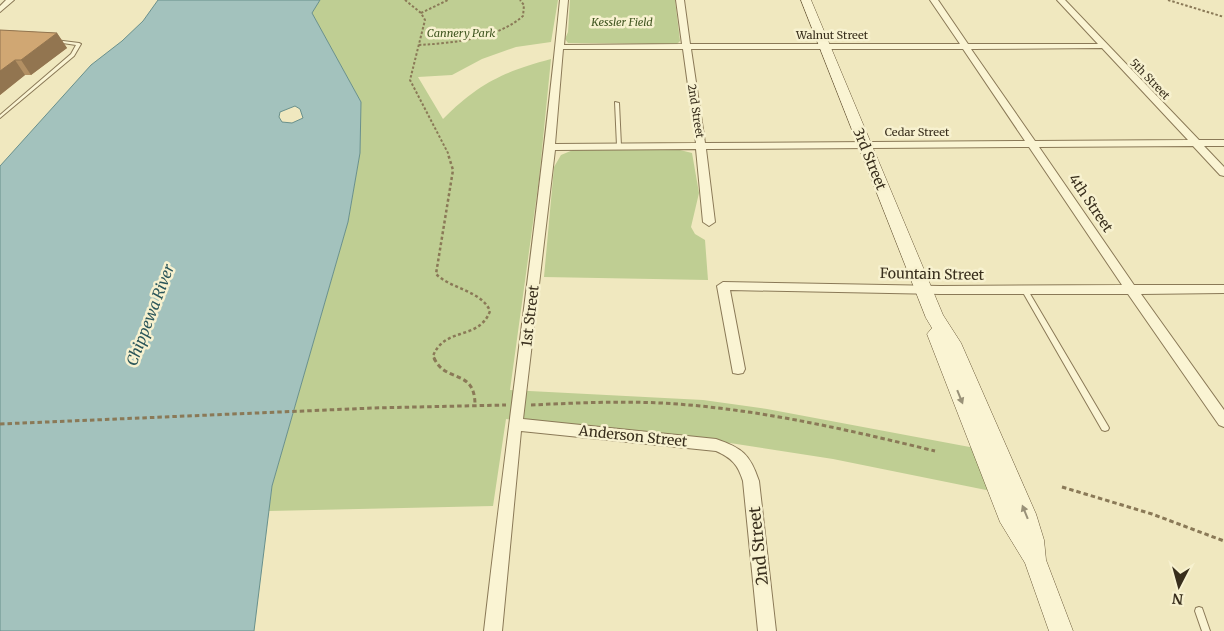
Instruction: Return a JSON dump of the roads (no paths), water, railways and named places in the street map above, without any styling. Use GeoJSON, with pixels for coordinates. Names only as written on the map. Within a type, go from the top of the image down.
{"type":"FeatureCollection","features":[{"type":"Feature","properties":{"kind":"main road","name":"3rd Street"},"geometry":{"type":"LineString","coordinates":[[806,0],[935,318],[935,331],[939,344],[992,478],[1011,522],[1035,560],[1061,631]]}},
{"type":"Feature","properties":{"kind":"street"},"geometry":{"type":"LineString","coordinates":[[0,10],[10,0]]}},
{"type":"Feature","properties":{"kind":"street","name":"1st Street"},"geometry":{"type":"LineString","coordinates":[[493,631],[515,424],[519,405],[550,147],[564,0]]}},
{"type":"Feature","properties":{"kind":"street","name":"2nd Street"},"geometry":{"type":"LineString","coordinates":[[680,0],[701,146],[709,222]]}},
{"type":"Feature","properties":{"kind":"street","name":"4th Street"},"geometry":{"type":"LineString","coordinates":[[934,0],[1130,288],[1224,421]]}},
{"type":"Feature","properties":{"kind":"street","name":"5th Street"},"geometry":{"type":"LineString","coordinates":[[1061,0],[1224,173]]}},
{"type":"Feature","properties":{"kind":"street","name":"Walnut Street"},"geometry":{"type":"LineString","coordinates":[[560,47],[1103,46]]}},
{"type":"Feature","properties":{"kind":"street","name":"Cedar Street"},"geometry":{"type":"LineString","coordinates":[[550,147],[1224,143]]}},
{"type":"Feature","properties":{"kind":"street","name":"Fountain Street"},"geometry":{"type":"LineString","coordinates":[[738,369],[723,286],[923,289],[1224,289]]}},
{"type":"Feature","properties":{"kind":"street","name":"Anderson Street"},"geometry":{"type":"LineString","coordinates":[[515,424],[716,445],[733,451],[746,461]]}},
{"type":"Feature","properties":{"kind":"street","name":"2nd Street"},"geometry":{"type":"LineString","coordinates":[[746,461],[751,481],[767,631]]}},
{"type":"Feature","properties":{"kind":"lane"},"geometry":{"type":"LineString","coordinates":[[0,117],[73,55],[79,44],[53,41]]}},
{"type":"Feature","properties":{"kind":"lane"},"geometry":{"type":"LineString","coordinates":[[617,103],[619,146]]}},
{"type":"Feature","properties":{"kind":"lane"},"geometry":{"type":"LineString","coordinates":[[1024,289],[1105,428]]}},
{"type":"Feature","properties":{"kind":"lane"},"geometry":{"type":"LineString","coordinates":[[1198,611],[1206,631]]}},
{"type":"Feature","properties":{"kind":"water","name":"Chippewa River"},"geometry":{"type":"Polygon","coordinates":[[[158,0],[320,0],[312,13],[361,102],[360,153],[348,222],[272,486],[254,631],[0,631],[0,166],[91,65],[122,41],[143,21],[158,0]],[[295,106],[280,112],[279,117],[282,122],[292,123],[303,118],[300,109],[295,106]]]}},
{"type":"Feature","properties":{"kind":"park label","name":"Kessler Field"},"geometry":{"type":"Point","coordinates":[622,22]}},
{"type":"Feature","properties":{"kind":"park label","name":"Cannery Park"},"geometry":{"type":"Point","coordinates":[461,33]}}]}
